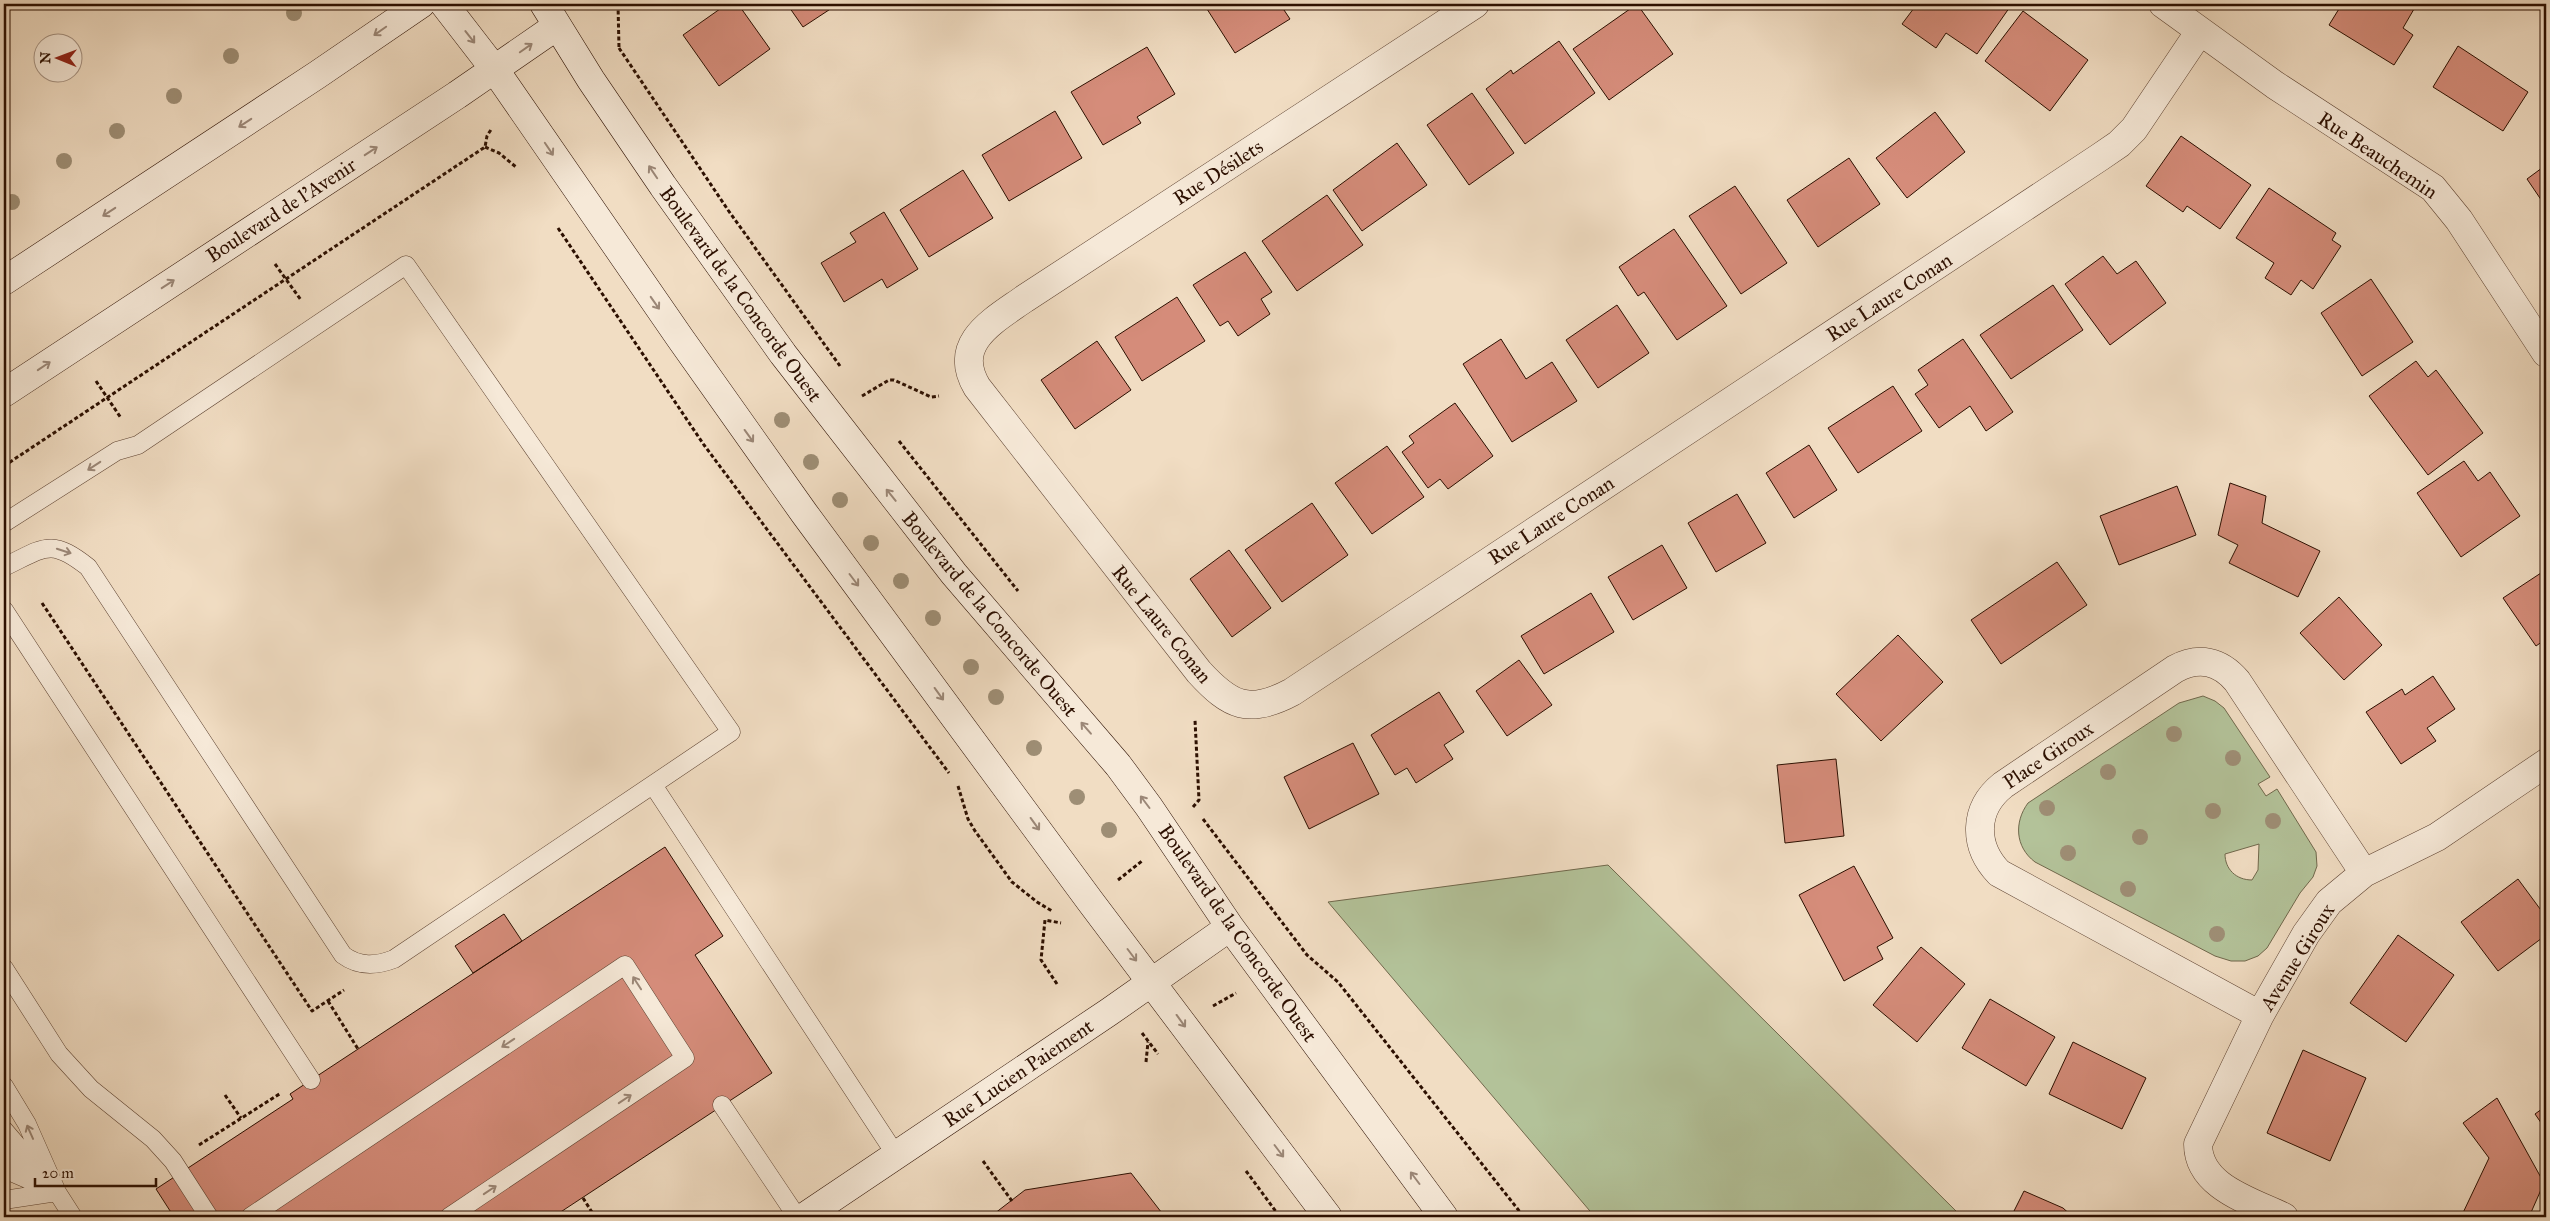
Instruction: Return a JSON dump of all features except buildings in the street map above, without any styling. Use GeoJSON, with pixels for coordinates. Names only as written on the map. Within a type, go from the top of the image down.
{"type":"FeatureCollection","features":[{"type":"Feature","properties":{"kind":"street"},"geometry":{"type":"LineString","coordinates":[[4,281],[317,75],[421,4]]}},
{"type":"Feature","properties":{"kind":"street"},"geometry":{"type":"LineString","coordinates":[[444,4],[495,70],[674,331],[804,513],[1328,1217]]}},
{"type":"Feature","properties":{"kind":"street","name":"Rue Désilets"},"geometry":{"type":"LineString","coordinates":[[971,350],[980,332],[1001,315],[1475,4]]}},
{"type":"Feature","properties":{"kind":"street","name":"Rue Beauchemin"},"geometry":{"type":"LineString","coordinates":[[2162,4],[2305,105],[2433,188],[2459,220],[2546,353]]}},
{"type":"Feature","properties":{"kind":"street","name":"Boulevard de l'Avenir"},"geometry":{"type":"LineString","coordinates":[[4,393],[495,70],[550,15]]}},
{"type":"Feature","properties":{"kind":"street","name":"Boulevard de la Concorde Ouest"},"geometry":{"type":"LineString","coordinates":[[550,15],[663,186],[783,354],[954,574],[1123,772],[1164,827],[1230,927],[1444,1217]]}},
{"type":"Feature","properties":{"kind":"street","name":"Rue Laure Conan"},"geometry":{"type":"LineString","coordinates":[[971,350],[970,373],[977,387],[1199,672],[1216,690],[1233,702],[1243,705],[1263,704],[1292,692],[2119,144],[2145,114],[2200,31]]}},
{"type":"Feature","properties":{"kind":"street","name":"Place Giroux"},"geometry":{"type":"LineString","coordinates":[[2260,1015],[1999,873],[1991,865],[1980,845],[1979,822],[1987,802],[2003,785],[2175,669],[2193,662],[2203,661],[2223,667],[2238,681],[2364,873]]}},
{"type":"Feature","properties":{"kind":"street","name":"Avenue Giroux"},"geometry":{"type":"LineString","coordinates":[[2284,1217],[2213,1180],[2201,1163],[2198,1153],[2200,1136],[2260,1015],[2318,915],[2342,889],[2364,873],[2437,837],[2546,763]]}},
{"type":"Feature","properties":{"kind":"street","name":"Rue Lucien Paiement"},"geometry":{"type":"LineString","coordinates":[[804,1217],[1152,982],[1230,927]]}},
{"type":"Feature","properties":{"kind":"lane"},"geometry":{"type":"LineString","coordinates":[[4,524],[117,451],[138,445],[406,265],[731,732],[394,959],[371,965],[350,961],[342,955],[88,567],[68,551],[47,547],[4,567]]}},
{"type":"Feature","properties":{"kind":"lane"},"geometry":{"type":"LineString","coordinates":[[4,610],[311,1080]]}},
{"type":"Feature","properties":{"kind":"lane"},"geometry":{"type":"LineString","coordinates":[[653,785],[896,1155]]}},
{"type":"Feature","properties":{"kind":"lane"},"geometry":{"type":"LineString","coordinates":[[250,1217],[625,965],[686,1058],[450,1217]]}},
{"type":"Feature","properties":{"kind":"lane"},"geometry":{"type":"LineString","coordinates":[[4,968],[59,1054],[91,1089],[153,1139],[173,1161],[209,1217]]}},
{"type":"Feature","properties":{"kind":"lane"},"geometry":{"type":"LineString","coordinates":[[4,1086],[27,1124],[57,1192]]}},
{"type":"Feature","properties":{"kind":"lane"},"geometry":{"type":"LineString","coordinates":[[722,1105],[797,1217]]}},
{"type":"Feature","properties":{"kind":"lane"},"geometry":{"type":"LineString","coordinates":[[4,1130],[57,1192],[73,1217]]}},
{"type":"Feature","properties":{"kind":"lane"},"geometry":{"type":"LineString","coordinates":[[4,1151],[57,1192]]}},
{"type":"Feature","properties":{"kind":"lane"},"geometry":{"type":"LineString","coordinates":[[4,1162],[57,1192]]}},
{"type":"Feature","properties":{"kind":"lane"},"geometry":{"type":"LineString","coordinates":[[4,1169],[57,1192]]}},
{"type":"Feature","properties":{"kind":"lane"},"geometry":{"type":"LineString","coordinates":[[4,1182],[57,1192]]}},
{"type":"Feature","properties":{"kind":"lane"},"geometry":{"type":"LineString","coordinates":[[4,1191],[57,1192]]}},
{"type":"Feature","properties":{"kind":"lane"},"geometry":{"type":"LineString","coordinates":[[4,1200],[57,1192]]}},
{"type":"Feature","properties":{"kind":"path","name":"Boulevard de la Concorde Ouest"},"geometry":{"type":"LineString","coordinates":[[618,4],[620,48],[728,210],[844,372]]}},
{"type":"Feature","properties":{"kind":"path"},"geometry":{"type":"LineString","coordinates":[[4,466],[486,147],[509,159],[520,171]]}},
{"type":"Feature","properties":{"kind":"path"},"geometry":{"type":"LineString","coordinates":[[556,224],[704,446],[959,787],[968,819],[975,831],[1012,882],[1037,902],[1052,911]]}},
{"type":"Feature","properties":{"kind":"path"},"geometry":{"type":"LineString","coordinates":[[275,264],[302,302]]}},
{"type":"Feature","properties":{"kind":"path"},"geometry":{"type":"LineString","coordinates":[[862,396],[889,380],[894,380],[931,397],[939,396]]}},
{"type":"Feature","properties":{"kind":"path"},"geometry":{"type":"LineString","coordinates":[[96,381],[122,420]]}},
{"type":"Feature","properties":{"kind":"path","name":"Boulevard de la Concorde Ouest"},"geometry":{"type":"LineString","coordinates":[[856,388],[868,403]]}},
{"type":"Feature","properties":{"kind":"path","name":"Boulevard de la Concorde Ouest"},"geometry":{"type":"LineString","coordinates":[[894,434],[1024,598]]}},
{"type":"Feature","properties":{"kind":"path"},"geometry":{"type":"LineString","coordinates":[[42,603],[312,1011],[350,986]]}},
{"type":"Feature","properties":{"kind":"path","name":"Boulevard de la Concorde Ouest"},"geometry":{"type":"LineString","coordinates":[[1187,802],[1193,807],[1199,800],[1195,720]]}},
{"type":"Feature","properties":{"kind":"path","name":"Boulevard de la Concorde Ouest"},"geometry":{"type":"LineString","coordinates":[[1208,825],[1306,954],[1338,982],[1524,1217]]}},
{"type":"Feature","properties":{"kind":"path"},"geometry":{"type":"LineString","coordinates":[[1116,881],[1148,856]]}},
{"type":"Feature","properties":{"kind":"path"},"geometry":{"type":"LineString","coordinates":[[1057,984],[1041,960],[1045,920],[1062,923]]}},
{"type":"Feature","properties":{"kind":"path"},"geometry":{"type":"LineString","coordinates":[[1146,1062],[1148,1042],[1306,954]]}},
{"type":"Feature","properties":{"kind":"path"},"geometry":{"type":"LineString","coordinates":[[328,1001],[358,1049]]}},
{"type":"Feature","properties":{"kind":"path"},"geometry":{"type":"LineString","coordinates":[[199,1145],[281,1092]]}},
{"type":"Feature","properties":{"kind":"path"},"geometry":{"type":"LineString","coordinates":[[225,1095],[240,1118]]}},
{"type":"Feature","properties":{"kind":"path"},"geometry":{"type":"LineString","coordinates":[[983,1161],[1012,1201]]}},
{"type":"Feature","properties":{"kind":"path"},"geometry":{"type":"LineString","coordinates":[[582,1198],[595,1217]]}},
{"type":"Feature","properties":{"kind":"green space"},"geometry":{"type":"Polygon","coordinates":[[[2203,696],[2215,701],[2224,708],[2270,777],[2258,784],[2266,796],[2277,789],[2316,852],[2317,866],[2313,877],[2300,893],[2267,948],[2258,956],[2245,961],[2231,961],[2215,956],[2035,862],[2028,856],[2020,842],[2020,818],[2028,803],[2179,703],[2203,696]],[[2259,844],[2225,854],[2229,869],[2236,876],[2252,880],[2258,870],[2259,844]]]}},
{"type":"Feature","properties":{"kind":"green space"},"geometry":{"type":"Polygon","coordinates":[[[1608,865],[1962,1217],[1595,1217],[1328,902],[1608,865]]]}}]}
